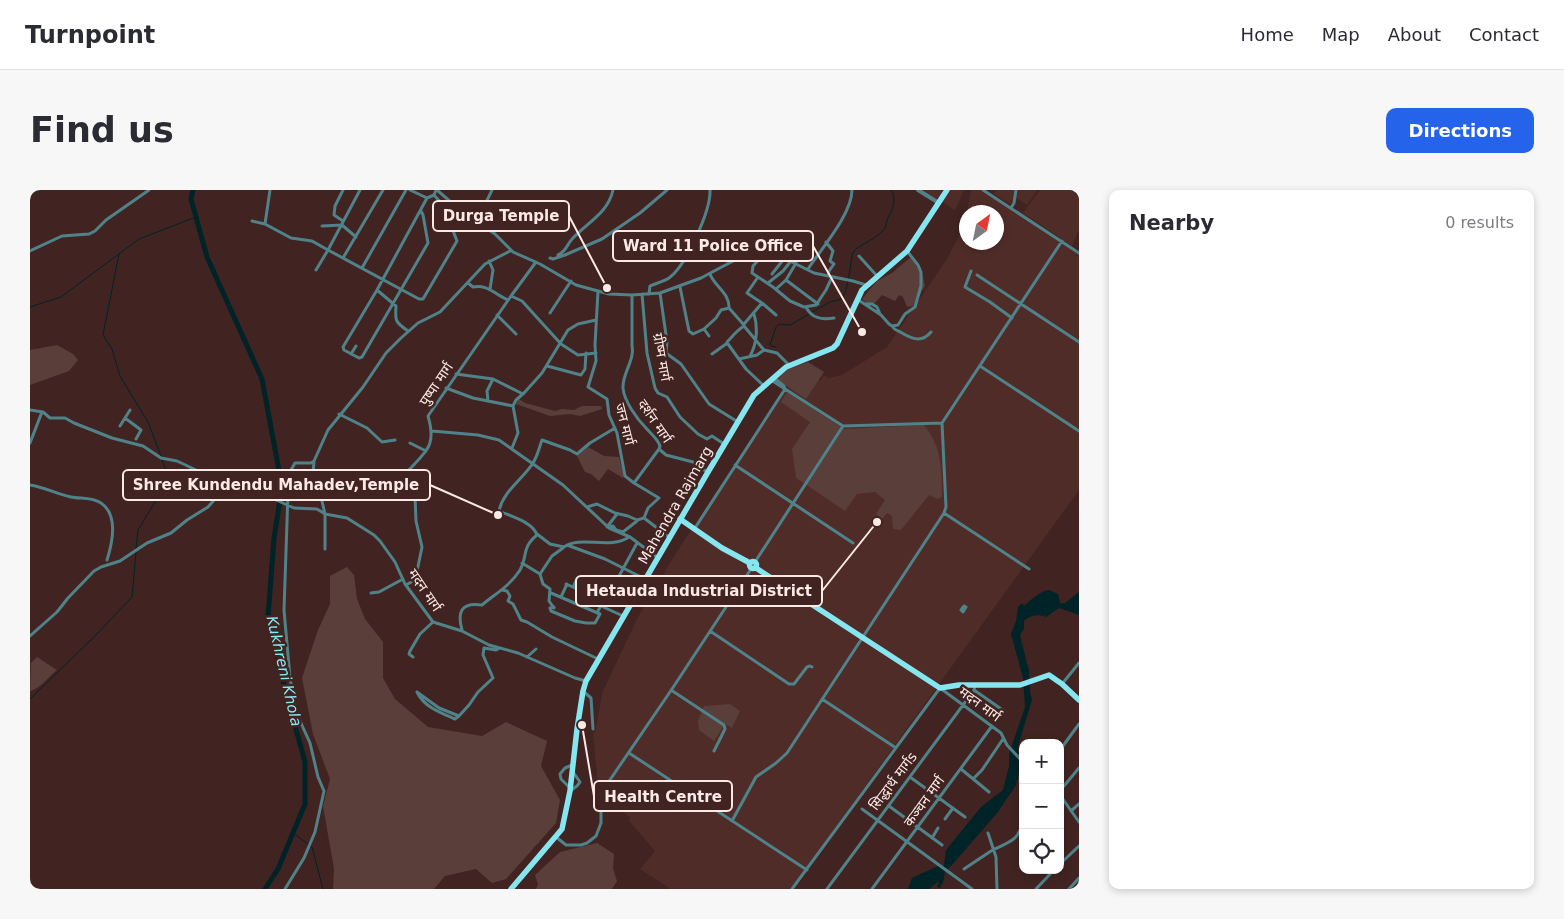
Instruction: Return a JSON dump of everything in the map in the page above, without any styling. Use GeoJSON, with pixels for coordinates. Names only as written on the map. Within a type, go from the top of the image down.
{"type":"FeatureCollection","features":[{"type":"Feature","properties":{"kind":"highway","name":"Mahendra Rajmarg"},"geometry":{"type":"LineString","coordinates":[[511,889],[562,828],[570,790],[583,691],[586,681],[754,396],[772,379],[790,366],[834,348],[838,344],[857,300],[866,285],[907,251],[947,190]]}},
{"type":"Feature","properties":{"kind":"highway"},"geometry":{"type":"LineString","coordinates":[[680,519],[940,688],[959,685],[974,688],[1020,685],[1049,675],[1079,700]]}},
{"type":"Feature","properties":{"kind":"street"},"geometry":{"type":"LineString","coordinates":[[30,251],[62,236],[89,234],[95,231],[106,220],[149,190]]}},
{"type":"Feature","properties":{"kind":"street"},"geometry":{"type":"LineString","coordinates":[[265,224],[270,190]]}},
{"type":"Feature","properties":{"kind":"street"},"geometry":{"type":"LineString","coordinates":[[343,190],[335,206],[334,215],[356,237]]}},
{"type":"Feature","properties":{"kind":"street"},"geometry":{"type":"LineString","coordinates":[[316,270],[360,190]]}},
{"type":"Feature","properties":{"kind":"street"},"geometry":{"type":"LineString","coordinates":[[343,258],[383,190]]}},
{"type":"Feature","properties":{"kind":"street"},"geometry":{"type":"LineString","coordinates":[[362,268],[408,190],[427,198]]}},
{"type":"Feature","properties":{"kind":"street"},"geometry":{"type":"LineString","coordinates":[[420,211],[424,215],[428,243],[361,359],[344,350],[344,347],[427,198],[434,195],[437,190],[460,210],[501,238],[510,251],[538,263],[571,282],[609,294],[660,293],[680,287],[735,260],[755,254],[791,261],[814,273],[866,285]]}},
{"type":"Feature","properties":{"kind":"street"},"geometry":{"type":"LineString","coordinates":[[476,221],[492,190]]}},
{"type":"Feature","properties":{"kind":"street"},"geometry":{"type":"LineString","coordinates":[[538,263],[564,253],[572,239],[597,218],[609,202],[613,190]]}},
{"type":"Feature","properties":{"kind":"street"},"geometry":{"type":"LineString","coordinates":[[550,258],[565,256],[606,237],[640,213],[667,190]]}},
{"type":"Feature","properties":{"kind":"street"},"geometry":{"type":"LineString","coordinates":[[649,294],[650,286],[670,277],[685,257],[705,216],[710,190]]}},
{"type":"Feature","properties":{"kind":"street"},"geometry":{"type":"LineString","coordinates":[[808,270],[850,204],[852,190]]}},
{"type":"Feature","properties":{"kind":"street"},"geometry":{"type":"LineString","coordinates":[[918,190],[939,202]]}},
{"type":"Feature","properties":{"kind":"street"},"geometry":{"type":"LineString","coordinates":[[983,190],[1079,253]]}},
{"type":"Feature","properties":{"kind":"street"},"geometry":{"type":"LineString","coordinates":[[1011,208],[1014,203],[1016,190]]}},
{"type":"Feature","properties":{"kind":"street"},"geometry":{"type":"LineString","coordinates":[[252,221],[265,224],[291,238],[312,241],[419,299],[423,299],[457,241],[442,205],[434,195]]}},
{"type":"Feature","properties":{"kind":"street"},"geometry":{"type":"LineString","coordinates":[[322,226],[342,223]]}},
{"type":"Feature","properties":{"kind":"street"},"geometry":{"type":"LineString","coordinates":[[698,232],[720,237],[731,246],[735,260]]}},
{"type":"Feature","properties":{"kind":"street"},"geometry":{"type":"LineString","coordinates":[[732,821],[756,778],[787,752],[944,513],[946,506],[942,423],[1062,241]]}},
{"type":"Feature","properties":{"kind":"street"},"geometry":{"type":"LineString","coordinates":[[764,255],[753,266],[751,271],[790,301],[806,307],[816,305],[830,284],[829,271],[834,264],[830,261],[833,251],[826,242]]}},
{"type":"Feature","properties":{"kind":"street"},"geometry":{"type":"LineString","coordinates":[[326,549],[325,514],[321,497],[316,490],[313,472],[314,461],[328,430],[368,380],[386,353],[408,331],[418,323],[440,312],[490,261],[510,251]]}},
{"type":"Feature","properties":{"kind":"street"},"geometry":{"type":"LineString","coordinates":[[892,326],[898,325],[906,314],[915,307],[921,288],[921,272],[918,264],[907,251]]}},
{"type":"Feature","properties":{"kind":"street"},"geometry":{"type":"LineString","coordinates":[[859,256],[878,276]]}},
{"type":"Feature","properties":{"kind":"street"},"geometry":{"type":"LineString","coordinates":[[772,274],[784,260]]}},
{"type":"Feature","properties":{"kind":"street"},"geometry":{"type":"LineString","coordinates":[[490,261],[493,270],[490,289]]}},
{"type":"Feature","properties":{"kind":"street"},"geometry":{"type":"LineString","coordinates":[[768,283],[783,271],[791,261]]}},
{"type":"Feature","properties":{"kind":"street","name":"पुष्पा मार्ग"},"geometry":{"type":"LineString","coordinates":[[406,585],[413,581],[416,576],[422,547],[416,522],[415,496],[406,472],[426,451],[431,442],[432,431],[428,416],[497,315],[538,263]]}},
{"type":"Feature","properties":{"kind":"street"},"geometry":{"type":"LineString","coordinates":[[776,289],[786,280],[796,264]]}},
{"type":"Feature","properties":{"kind":"street"},"geometry":{"type":"LineString","coordinates":[[971,271],[965,287],[1012,318]]}},
{"type":"Feature","properties":{"kind":"street"},"geometry":{"type":"LineString","coordinates":[[710,273],[712,280],[719,285],[728,301],[729,308],[755,340],[764,350],[777,353],[790,366]]}},
{"type":"Feature","properties":{"kind":"street"},"geometry":{"type":"LineString","coordinates":[[977,275],[1079,342]]}},
{"type":"Feature","properties":{"kind":"street"},"geometry":{"type":"LineString","coordinates":[[758,277],[747,293],[776,315]]}},
{"type":"Feature","properties":{"kind":"street"},"geometry":{"type":"LineString","coordinates":[[786,280],[818,304]]}},
{"type":"Feature","properties":{"kind":"street"},"geometry":{"type":"LineString","coordinates":[[550,313],[571,282]]}},
{"type":"Feature","properties":{"kind":"street"},"geometry":{"type":"LineString","coordinates":[[468,283],[473,287],[480,285],[490,289],[508,300]]}},
{"type":"Feature","properties":{"kind":"street"},"geometry":{"type":"LineString","coordinates":[[680,287],[689,331],[693,334],[704,329],[716,318],[721,310],[729,308]]}},
{"type":"Feature","properties":{"kind":"street"},"geometry":{"type":"LineString","coordinates":[[377,290],[396,306],[394,314],[398,324],[408,331]]}},
{"type":"Feature","properties":{"kind":"street","name":"जन मार्ग"},"geometry":{"type":"LineString","coordinates":[[598,291],[596,361],[588,387],[607,399],[609,415],[615,428],[626,476],[634,483]]}},
{"type":"Feature","properties":{"kind":"street"},"geometry":{"type":"LineString","coordinates":[[660,293],[667,342],[666,353],[681,364],[709,404],[738,422]]}},
{"type":"Feature","properties":{"kind":"street","name":"ग्रीष्म मार्ग"},"geometry":{"type":"LineString","coordinates":[[642,294],[647,353],[655,388],[658,393],[666,397],[680,417],[698,434],[707,440],[712,436],[725,444]]}},
{"type":"Feature","properties":{"kind":"street","name":"दर्शन मार्ग"},"geometry":{"type":"LineString","coordinates":[[632,295],[633,352],[623,387],[630,409],[658,442],[659,449],[666,455],[693,462],[708,472]]}},
{"type":"Feature","properties":{"kind":"street"},"geometry":{"type":"LineString","coordinates":[[511,296],[522,301],[561,344],[578,355],[596,353]]}},
{"type":"Feature","properties":{"kind":"street"},"geometry":{"type":"LineString","coordinates":[[857,300],[880,314],[895,330],[911,338],[923,339],[932,332]]}},
{"type":"Feature","properties":{"kind":"street"},"geometry":{"type":"LineString","coordinates":[[712,354],[727,344],[735,332],[744,326],[762,303]]}},
{"type":"Feature","properties":{"kind":"street"},"geometry":{"type":"LineString","coordinates":[[806,307],[813,316],[834,318]]}},
{"type":"Feature","properties":{"kind":"street"},"geometry":{"type":"LineString","coordinates":[[750,356],[755,340],[756,325],[754,314]]}},
{"type":"Feature","properties":{"kind":"street"},"geometry":{"type":"LineString","coordinates":[[497,315],[516,334]]}},
{"type":"Feature","properties":{"kind":"street"},"geometry":{"type":"LineString","coordinates":[[512,448],[519,429],[513,406],[516,400],[547,366],[568,330],[573,326],[596,320]]}},
{"type":"Feature","properties":{"kind":"street"},"geometry":{"type":"LineString","coordinates":[[704,329],[709,336]]}},
{"type":"Feature","properties":{"kind":"street"},"geometry":{"type":"LineString","coordinates":[[727,344],[739,360],[764,386]]}},
{"type":"Feature","properties":{"kind":"street"},"geometry":{"type":"LineString","coordinates":[[351,354],[356,346]]}},
{"type":"Feature","properties":{"kind":"street"},"geometry":{"type":"LineString","coordinates":[[739,360],[757,355],[764,350]]}},
{"type":"Feature","properties":{"kind":"street"},"geometry":{"type":"LineString","coordinates":[[547,366],[581,375],[585,369],[586,353]]}},
{"type":"Feature","properties":{"kind":"street"},"geometry":{"type":"LineString","coordinates":[[980,366],[1079,431]]}},
{"type":"Feature","properties":{"kind":"street"},"geometry":{"type":"LineString","coordinates":[[456,374],[493,379],[523,394]]}},
{"type":"Feature","properties":{"kind":"street"},"geometry":{"type":"LineString","coordinates":[[488,401],[487,393],[493,379]]}},
{"type":"Feature","properties":{"kind":"street"},"geometry":{"type":"LineString","coordinates":[[772,379],[844,426],[942,423]]}},
{"type":"Feature","properties":{"kind":"street"},"geometry":{"type":"LineString","coordinates":[[446,388],[473,398],[513,406]]}},
{"type":"Feature","properties":{"kind":"street"},"geometry":{"type":"LineString","coordinates":[[694,528],[785,389]]}},
{"type":"Feature","properties":{"kind":"street"},"geometry":{"type":"LineString","coordinates":[[30,410],[42,412],[50,418],[65,418],[112,438],[143,446],[161,458],[182,463],[204,475],[226,492],[171,533],[147,543],[120,561],[94,571],[57,612],[30,636]]}},
{"type":"Feature","properties":{"kind":"street"},"geometry":{"type":"LineString","coordinates":[[120,426],[130,410]]}},
{"type":"Feature","properties":{"kind":"street"},"geometry":{"type":"LineString","coordinates":[[30,443],[42,412]]}},
{"type":"Feature","properties":{"kind":"street"},"geometry":{"type":"LineString","coordinates":[[339,414],[367,428],[382,442],[395,440]]}},
{"type":"Feature","properties":{"kind":"street"},"geometry":{"type":"LineString","coordinates":[[125,418],[141,430],[136,439]]}},
{"type":"Feature","properties":{"kind":"street"},"geometry":{"type":"LineString","coordinates":[[555,837],[566,845],[581,845],[596,836],[601,823],[601,793],[671,690],[844,426]]}},
{"type":"Feature","properties":{"kind":"street"},"geometry":{"type":"LineString","coordinates":[[615,428],[590,442],[576,454],[542,440],[533,464],[510,489],[499,511],[530,526],[550,544],[565,546],[605,559],[646,579]]}},
{"type":"Feature","properties":{"kind":"street"},"geometry":{"type":"LineString","coordinates":[[432,431],[490,437],[512,448],[563,485],[607,527],[630,537],[658,558]]}},
{"type":"Feature","properties":{"kind":"street"},"geometry":{"type":"LineString","coordinates":[[410,443],[426,451]]}},
{"type":"Feature","properties":{"kind":"street"},"geometry":{"type":"LineString","coordinates":[[644,518],[648,508],[659,498],[634,483],[659,449]]}},
{"type":"Feature","properties":{"kind":"street"},"geometry":{"type":"LineString","coordinates":[[285,889],[304,858],[315,832],[324,791],[316,771],[310,743],[296,712],[290,678],[283,596],[292,466],[295,462],[311,463],[314,461]]}},
{"type":"Feature","properties":{"kind":"street"},"geometry":{"type":"LineString","coordinates":[[735,465],[853,543]]}},
{"type":"Feature","properties":{"kind":"street"},"geometry":{"type":"LineString","coordinates":[[30,485],[73,498],[84,498],[102,504],[110,517],[113,535],[107,560]]}},
{"type":"Feature","properties":{"kind":"street","name":"मदन मार्ग"},"geometry":{"type":"LineString","coordinates":[[226,492],[237,488],[247,489],[280,500],[294,508],[317,510],[325,514],[347,518],[374,535],[395,562],[406,585],[433,622],[462,631],[499,649],[527,657],[586,681]]}},
{"type":"Feature","properties":{"kind":"street"},"geometry":{"type":"LineString","coordinates":[[587,507],[597,504],[616,514],[637,520]]}},
{"type":"Feature","properties":{"kind":"street"},"geometry":{"type":"LineString","coordinates":[[944,513],[1029,569]]}},
{"type":"Feature","properties":{"kind":"street"},"geometry":{"type":"LineString","coordinates":[[607,527],[616,514]]}},
{"type":"Feature","properties":{"kind":"street"},"geometry":{"type":"LineString","coordinates":[[607,527],[613,526],[616,530],[623,532],[637,520],[644,518]]}},
{"type":"Feature","properties":{"kind":"street"},"geometry":{"type":"LineString","coordinates":[[644,518],[670,538]]}},
{"type":"Feature","properties":{"kind":"street"},"geometry":{"type":"LineString","coordinates":[[462,631],[459,619],[462,609],[466,605],[471,604],[482,605],[502,590],[520,570],[527,546],[537,534]]}},
{"type":"Feature","properties":{"kind":"street"},"geometry":{"type":"LineString","coordinates":[[540,574],[552,556],[565,546],[575,543],[603,544],[622,541],[630,537]]}},
{"type":"Feature","properties":{"kind":"street"},"geometry":{"type":"LineString","coordinates":[[618,578],[637,543]]}},
{"type":"Feature","properties":{"kind":"street"},"geometry":{"type":"LineString","coordinates":[[522,562],[540,574],[543,584],[548,587],[551,593],[549,601],[554,607],[550,608],[550,610],[586,623],[595,623],[611,586]]}},
{"type":"Feature","properties":{"kind":"street"},"geometry":{"type":"LineString","coordinates":[[371,593],[379,592],[403,579]]}},
{"type":"Feature","properties":{"kind":"street"},"geometry":{"type":"LineString","coordinates":[[573,587],[577,579]]}},
{"type":"Feature","properties":{"kind":"street"},"geometry":{"type":"LineString","coordinates":[[588,594],[594,583]]}},
{"type":"Feature","properties":{"kind":"street"},"geometry":{"type":"LineString","coordinates":[[561,597],[566,584],[604,601]]}},
{"type":"Feature","properties":{"kind":"street"},"geometry":{"type":"LineString","coordinates":[[502,590],[507,591],[510,596],[508,601],[513,604],[521,620],[551,637],[599,659]]}},
{"type":"Feature","properties":{"kind":"street"},"geometry":{"type":"LineString","coordinates":[[551,593],[598,613]]}},
{"type":"Feature","properties":{"kind":"street"},"geometry":{"type":"LineString","coordinates":[[601,606],[624,616]]}},
{"type":"Feature","properties":{"kind":"street"},"geometry":{"type":"LineString","coordinates":[[413,657],[409,654],[418,636],[433,622]]}},
{"type":"Feature","properties":{"kind":"street"},"geometry":{"type":"LineString","coordinates":[[710,630],[789,684],[794,684],[807,667],[812,667]]}},
{"type":"Feature","properties":{"kind":"street"},"geometry":{"type":"LineString","coordinates":[[459,716],[439,708],[417,692],[428,706],[438,712],[455,718],[459,716],[478,692],[493,678],[483,656],[484,648],[499,649]]}},
{"type":"Feature","properties":{"kind":"street"},"geometry":{"type":"LineString","coordinates":[[527,657],[536,649]]}},
{"type":"Feature","properties":{"kind":"street"},"geometry":{"type":"LineString","coordinates":[[1062,684],[1079,663]]}},
{"type":"Feature","properties":{"kind":"street"},"geometry":{"type":"LineString","coordinates":[[792,889],[940,688]]}},
{"type":"Feature","properties":{"kind":"street","name":"मदन मार्ग"},"geometry":{"type":"LineString","coordinates":[[940,688],[1001,732],[1003,740],[1019,758]]}},
{"type":"Feature","properties":{"kind":"street"},"geometry":{"type":"LineString","coordinates":[[974,688],[1004,711]]}},
{"type":"Feature","properties":{"kind":"street","name":"सिद्धार्थ मार्गs"},"geometry":{"type":"LineString","coordinates":[[828,889],[974,688]]}},
{"type":"Feature","properties":{"kind":"street"},"geometry":{"type":"LineString","coordinates":[[671,690],[724,725],[725,729],[714,751]]}},
{"type":"Feature","properties":{"kind":"street"},"geometry":{"type":"LineString","coordinates":[[583,691],[591,698],[593,729]]}},
{"type":"Feature","properties":{"kind":"street"},"geometry":{"type":"LineString","coordinates":[[822,699],[896,748]]}},
{"type":"Feature","properties":{"kind":"street"},"geometry":{"type":"LineString","coordinates":[[1064,745],[1079,724]]}},
{"type":"Feature","properties":{"kind":"street","name":"कञ्चन मार्ग"},"geometry":{"type":"LineString","coordinates":[[872,889],[992,726]]}},
{"type":"Feature","properties":{"kind":"street"},"geometry":{"type":"LineString","coordinates":[[973,779],[982,770],[1003,740]]}},
{"type":"Feature","properties":{"kind":"street"},"geometry":{"type":"LineString","coordinates":[[629,753],[807,870]]}},
{"type":"Feature","properties":{"kind":"street"},"geometry":{"type":"LineString","coordinates":[[570,790],[560,774],[566,768],[573,768]]}},
{"type":"Feature","properties":{"kind":"street"},"geometry":{"type":"LineString","coordinates":[[1064,786],[1079,768]]}},
{"type":"Feature","properties":{"kind":"street"},"geometry":{"type":"LineString","coordinates":[[961,769],[989,792]]}},
{"type":"Feature","properties":{"kind":"street"},"geometry":{"type":"LineString","coordinates":[[910,777],[965,817]]}},
{"type":"Feature","properties":{"kind":"street"},"geometry":{"type":"LineString","coordinates":[[1064,801],[1079,822]]}},
{"type":"Feature","properties":{"kind":"street"},"geometry":{"type":"LineString","coordinates":[[1071,811],[1079,804]]}},
{"type":"Feature","properties":{"kind":"street"},"geometry":{"type":"LineString","coordinates":[[889,806],[942,845]]}},
{"type":"Feature","properties":{"kind":"street"},"geometry":{"type":"LineString","coordinates":[[945,819],[953,808]]}},
{"type":"Feature","properties":{"kind":"street"},"geometry":{"type":"LineString","coordinates":[[862,809],[972,889]]}},
{"type":"Feature","properties":{"kind":"street"},"geometry":{"type":"LineString","coordinates":[[932,838],[938,828]]}},
{"type":"Feature","properties":{"kind":"street"},"geometry":{"type":"LineString","coordinates":[[964,869],[1009,843],[1021,829]]}},
{"type":"Feature","properties":{"kind":"street"},"geometry":{"type":"LineString","coordinates":[[988,833],[994,850],[998,889]]}},
{"type":"Feature","properties":{"kind":"street"},"geometry":{"type":"LineString","coordinates":[[1064,860],[1079,846]]}},
{"type":"Feature","properties":{"kind":"street"},"geometry":{"type":"LineString","coordinates":[[1036,889],[1050,874]]}},
{"type":"Feature","properties":{"kind":"street"},"geometry":{"type":"LineString","coordinates":[[1069,889],[1079,878]]}},
{"type":"Feature","properties":{"kind":"shaded area"},"geometry":{"type":"Polygon","coordinates":[[[922,190],[964,190],[955,210],[922,190]]]}},
{"type":"Feature","properties":{"kind":"shaded area"},"geometry":{"type":"Polygon","coordinates":[[[971,190],[985,190],[1079,254],[1079,490],[791,889],[671,889],[640,869],[655,851],[629,821],[630,817],[599,794],[593,734],[603,691],[638,617],[676,553],[785,388],[821,380],[824,375],[829,378],[842,375],[887,347],[947,259],[959,236],[959,250],[1004,250],[1004,205],[968,205],[971,190]]]}},
{"type":"Feature","properties":{"kind":"shaded area"},"geometry":{"type":"Polygon","coordinates":[[[996,190],[1037,190],[1027,205],[1014,197],[1010,204],[994,194],[996,190]]]}},
{"type":"Feature","properties":{"kind":"shaded area"},"geometry":{"type":"Polygon","coordinates":[[[1040,190],[1079,190],[1079,230],[1072,246],[1023,213],[1040,190]]]}},
{"type":"Feature","properties":{"kind":"shaded area"},"geometry":{"type":"Polygon","coordinates":[[[911,257],[923,276],[925,286],[913,306],[907,307],[903,297],[899,295],[895,301],[882,295],[873,305],[868,304],[862,299],[877,281],[892,273],[911,257]]]}},
{"type":"Feature","properties":{"kind":"shaded area"},"geometry":{"type":"Polygon","coordinates":[[[57,345],[73,354],[78,360],[69,371],[30,385],[30,350],[57,345]]]}},
{"type":"Feature","properties":{"kind":"shaded area"},"geometry":{"type":"Polygon","coordinates":[[[808,362],[824,372],[806,399],[776,379],[788,369],[808,362]]]}},
{"type":"Feature","properties":{"kind":"shaded area"},"geometry":{"type":"Polygon","coordinates":[[[787,392],[844,429],[924,425],[938,450],[942,497],[938,499],[929,495],[901,530],[893,529],[892,516],[887,513],[882,519],[876,514],[885,500],[875,492],[857,494],[845,511],[796,478],[792,449],[810,422],[781,402],[787,392]]]}},
{"type":"Feature","properties":{"kind":"shaded area"},"geometry":{"type":"Polygon","coordinates":[[[519,399],[525,403],[555,411],[562,409],[574,410],[582,406],[601,406],[602,409],[580,416],[570,414],[550,416],[516,404],[519,399]]]}},
{"type":"Feature","properties":{"kind":"shaded area"},"geometry":{"type":"Polygon","coordinates":[[[588,447],[604,456],[619,457],[623,478],[608,469],[599,481],[591,474],[585,472],[577,456],[588,447]]]}},
{"type":"Feature","properties":{"kind":"shaded area"},"geometry":{"type":"Polygon","coordinates":[[[347,567],[354,575],[357,599],[365,619],[383,642],[383,678],[395,699],[428,727],[482,736],[506,722],[547,741],[541,766],[560,800],[556,823],[506,879],[492,883],[476,869],[445,876],[434,889],[333,889],[334,869],[323,806],[330,779],[313,734],[302,678],[318,630],[330,604],[330,576],[347,567]]]}},
{"type":"Feature","properties":{"kind":"shaded area"},"geometry":{"type":"Polygon","coordinates":[[[37,657],[57,670],[41,685],[30,691],[31,663],[37,657]]]}},
{"type":"Feature","properties":{"kind":"shaded area"},"geometry":{"type":"Polygon","coordinates":[[[730,704],[740,711],[732,728],[725,724],[714,741],[699,730],[698,721],[704,706],[730,704]]]}},
{"type":"Feature","properties":{"kind":"shaded area"},"geometry":{"type":"Polygon","coordinates":[[[597,843],[614,854],[613,869],[617,881],[612,889],[536,889],[538,884],[535,875],[560,852],[597,843]]]}},
{"type":"Feature","properties":{"kind":"water"},"geometry":{"type":"Polygon","coordinates":[[[1049,590],[1058,594],[1060,603],[1065,603],[1079,592],[1079,615],[1059,608],[1046,617],[1034,616],[1024,621],[1024,629],[1020,635],[1029,671],[1032,700],[1019,739],[1019,772],[1016,785],[998,812],[945,871],[940,888],[937,887],[939,881],[929,889],[908,889],[912,878],[938,866],[942,868],[946,850],[981,807],[1003,790],[1009,766],[1009,754],[1025,707],[1023,678],[1011,634],[1016,621],[1018,607],[1022,603],[1024,606],[1049,590]]]}},
{"type":"Feature","properties":{"kind":"waterway","name":"Kukhreni Khola"},"geometry":{"type":"LineString","coordinates":[[193,190],[191,199],[207,257],[262,379],[282,487],[274,538],[268,617],[305,762],[305,804],[278,869],[265,889]]}},
{"type":"Feature","properties":{"kind":"waterway"},"geometry":{"type":"LineString","coordinates":[[776,347],[770,345],[776,327],[779,324],[790,325],[830,302],[842,299],[848,282],[853,252],[885,228],[894,203],[891,190]]}},
{"type":"Feature","properties":{"kind":"waterway"},"geometry":{"type":"LineString","coordinates":[[30,307],[61,297],[139,239],[196,217]]}},
{"type":"Feature","properties":{"kind":"waterway"},"geometry":{"type":"LineString","coordinates":[[119,254],[103,335],[112,349],[120,376],[148,422],[161,456]]}},
{"type":"Feature","properties":{"kind":"waterway"},"geometry":{"type":"LineString","coordinates":[[136,548],[138,530],[169,479],[162,460]]}},
{"type":"Feature","properties":{"kind":"waterway"},"geometry":{"type":"LineString","coordinates":[[30,699],[132,597],[136,552]]}},
{"type":"Feature","properties":{"kind":"waterway"},"geometry":{"type":"LineString","coordinates":[[293,833],[312,847],[323,889]]}},
{"type":"Feature","properties":{"kind":"place","name":"Durga Temple"},"geometry":{"type":"Point","coordinates":[607,288]}},
{"type":"Feature","properties":{"kind":"place","name":"Ward 11 Police Office"},"geometry":{"type":"Point","coordinates":[862,332]}},
{"type":"Feature","properties":{"kind":"place","name":"Shree Kundendu Mahadev,Temple"},"geometry":{"type":"Point","coordinates":[498,515]}},
{"type":"Feature","properties":{"kind":"place","name":"Hetauda Industrial District"},"geometry":{"type":"Point","coordinates":[877,522]}},
{"type":"Feature","properties":{"kind":"place","name":"Health Centre"},"geometry":{"type":"Point","coordinates":[582,725]}}]}
